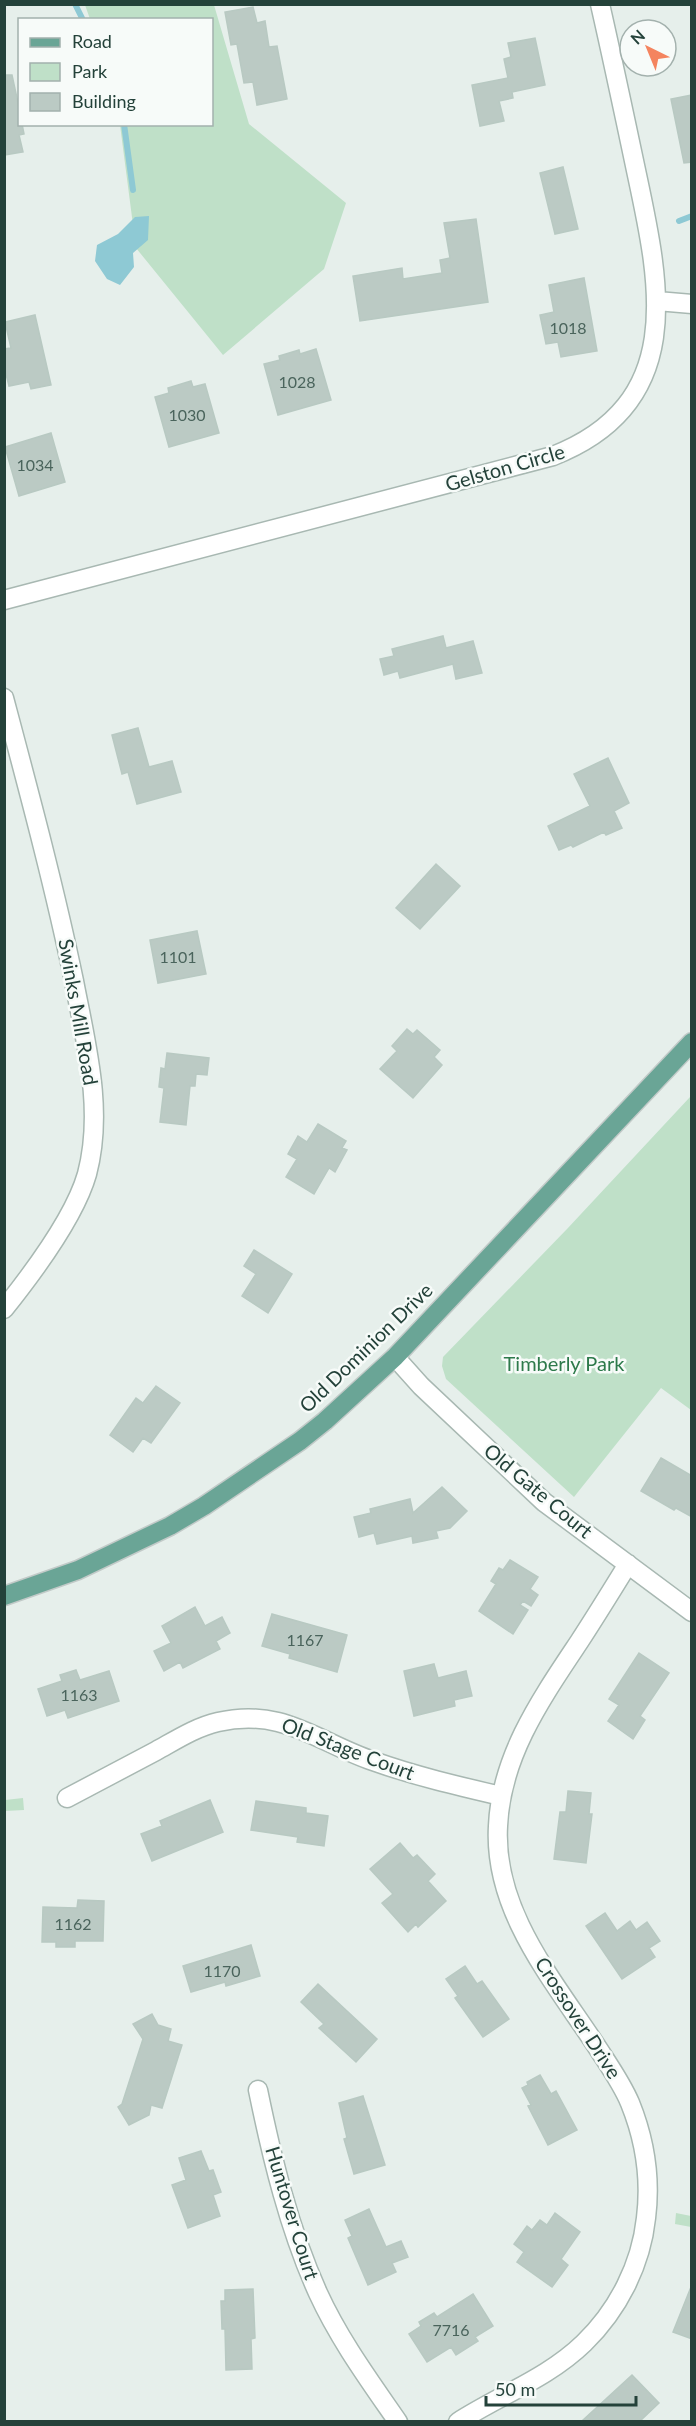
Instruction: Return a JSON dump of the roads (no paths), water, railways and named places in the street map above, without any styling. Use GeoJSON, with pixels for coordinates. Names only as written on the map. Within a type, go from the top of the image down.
{"type":"FeatureCollection","features":[{"type":"Feature","properties":{"kind":"main road","name":"Old Dominion Drive"},"geometry":{"type":"LineString","coordinates":[[4,1596],[78,1570],[114,1554],[204,1506],[300,1441],[325,1421],[395,1357],[691,1044]]}},
{"type":"Feature","properties":{"kind":"street","name":"Gelston Circle"},"geometry":{"type":"LineString","coordinates":[[4,600],[553,456],[577,447],[600,432],[621,413],[637,390],[647,369],[655,335],[657,301],[649,229],[600,4]]}},
{"type":"Feature","properties":{"kind":"street"},"geometry":{"type":"LineString","coordinates":[[657,301],[692,304]]}},
{"type":"Feature","properties":{"kind":"street","name":"Swinks Mill Road"},"geometry":{"type":"LineString","coordinates":[[4,698],[62,923],[83,1028],[95,1115],[91,1156],[75,1204],[30,1276],[4,1309]]}},
{"type":"Feature","properties":{"kind":"street","name":"Old Gate Court"},"geometry":{"type":"LineString","coordinates":[[395,1357],[421,1386],[544,1502],[692,1612]]}},
{"type":"Feature","properties":{"kind":"street","name":"Crossover Drive"},"geometry":{"type":"LineString","coordinates":[[458,2421],[561,2362],[583,2344],[604,2321],[623,2293],[636,2264],[645,2233],[649,2199],[648,2168],[641,2132],[629,2100],[530,1943],[509,1902],[499,1867],[498,1828],[501,1796],[512,1756],[526,1725],[628,1564]]}},
{"type":"Feature","properties":{"kind":"street","name":"Old Stage Court"},"geometry":{"type":"LineString","coordinates":[[67,1798],[191,1732],[217,1722],[243,1719],[268,1720],[292,1725],[369,1760],[401,1771],[501,1796]]}},
{"type":"Feature","properties":{"kind":"street","name":"Huntover Court"},"geometry":{"type":"LineString","coordinates":[[258,2090],[266,2129],[299,2247],[318,2293],[345,2345],[398,2421]]}},
{"type":"Feature","properties":{"kind":"water"},"geometry":{"type":"Polygon","coordinates":[[[149,216],[148,240],[133,253],[134,267],[120,285],[107,279],[95,261],[97,245],[118,234],[135,217],[149,216]]]}},
{"type":"Feature","properties":{"kind":"waterway"},"geometry":{"type":"LineString","coordinates":[[75,4],[82,18]]}},
{"type":"Feature","properties":{"kind":"waterway"},"geometry":{"type":"LineString","coordinates":[[124,126],[133,190]]}},
{"type":"Feature","properties":{"kind":"waterway"},"geometry":{"type":"LineString","coordinates":[[679,221],[692,216]]}},
{"type":"Feature","properties":{"kind":"park label","name":"Timberly Park"},"geometry":{"type":"Point","coordinates":[564,1364]}}]}
